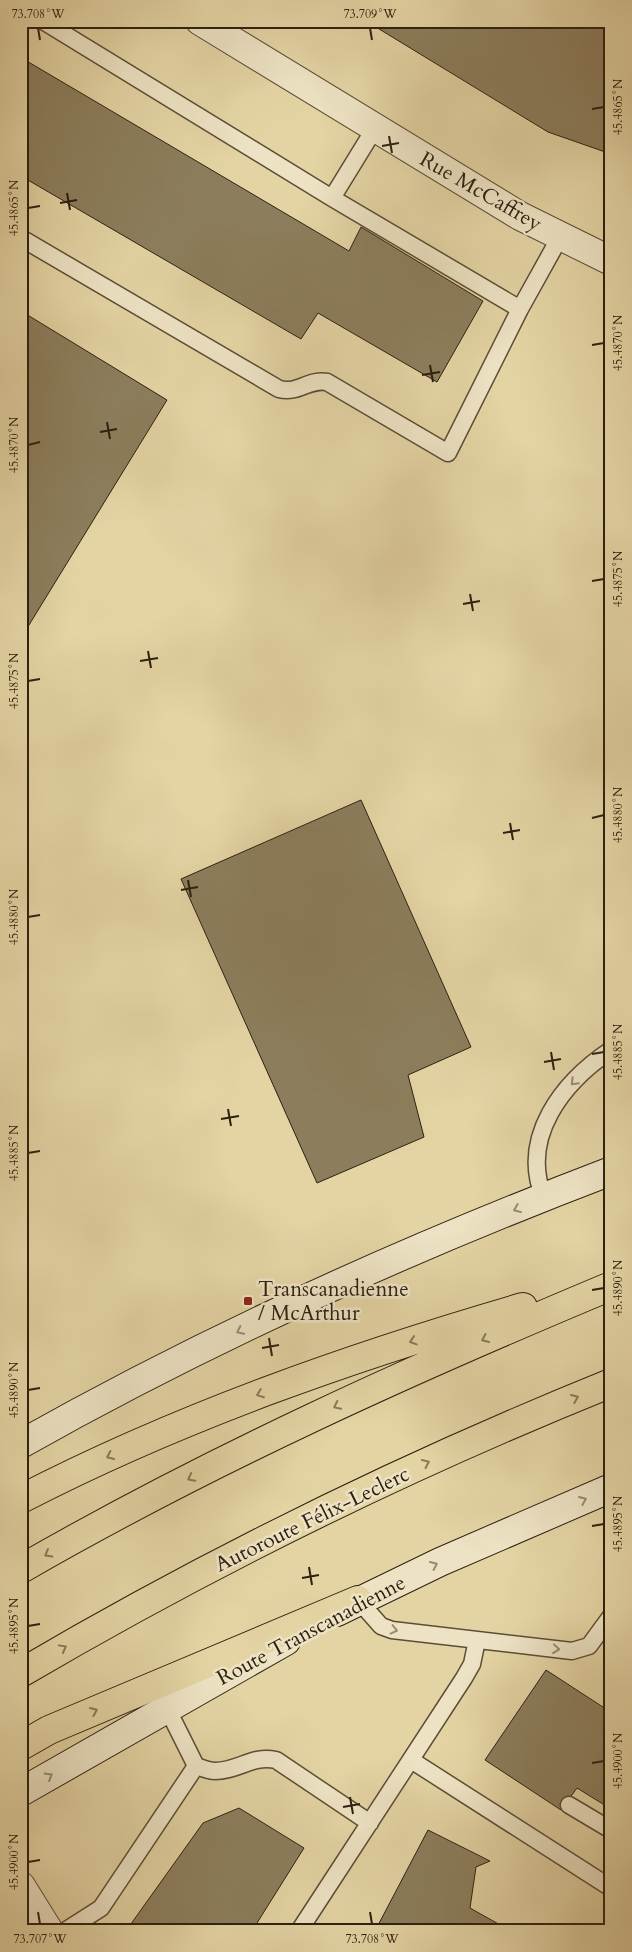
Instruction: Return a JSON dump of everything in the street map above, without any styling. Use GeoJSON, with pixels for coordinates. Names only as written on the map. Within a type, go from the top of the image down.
{"type":"FeatureCollection","features":[{"type":"Feature","properties":{"kind":"highway"},"geometry":{"type":"LineString","coordinates":[[21,1499],[113,1454],[290,1383],[475,1321],[611,1282]]}},
{"type":"Feature","properties":{"kind":"highway"},"geometry":{"type":"LineString","coordinates":[[21,1569],[77,1537],[204,1471],[358,1396],[517,1325],[611,1286]]}},
{"type":"Feature","properties":{"kind":"highway","name":"Autoroute Félix-Leclerc"},"geometry":{"type":"LineString","coordinates":[[21,1673],[176,1587],[322,1512],[479,1439],[611,1383]]}},
{"type":"Feature","properties":{"kind":"highway"},"geometry":{"type":"LineString","coordinates":[[21,1746],[49,1730],[358,1600]]}},
{"type":"Feature","properties":{"kind":"main road","name":"Rue McCaffrey"},"geometry":{"type":"LineString","coordinates":[[200,21],[472,188],[560,237],[611,261]]}},
{"type":"Feature","properties":{"kind":"main road"},"geometry":{"type":"LineString","coordinates":[[28,1434],[326,1291],[611,1171]]}},
{"type":"Feature","properties":{"kind":"main road","name":"Route Transcanadienne"},"geometry":{"type":"LineString","coordinates":[[22,1795],[167,1708],[358,1600],[611,1488]]}},
{"type":"Feature","properties":{"kind":"main road"},"geometry":{"type":"LineString","coordinates":[[21,1886],[49,1931]]}},
{"type":"Feature","properties":{"kind":"lane"},"geometry":{"type":"LineString","coordinates":[[43,21],[332,198],[520,309]]}},
{"type":"Feature","properties":{"kind":"lane"},"geometry":{"type":"LineString","coordinates":[[332,198],[374,128]]}},
{"type":"Feature","properties":{"kind":"lane"},"geometry":{"type":"LineString","coordinates":[[21,238],[279,390],[296,391],[311,382],[327,382],[448,453],[520,309],[560,237]]}},
{"type":"Feature","properties":{"kind":"lane"},"geometry":{"type":"LineString","coordinates":[[544,1198],[537,1173],[537,1151],[550,1110],[595,1060],[611,1050]]}},
{"type":"Feature","properties":{"kind":"lane"},"geometry":{"type":"LineString","coordinates":[[358,1600],[381,1626],[392,1630],[581,1650],[589,1646],[611,1616]]}},
{"type":"Feature","properties":{"kind":"lane"},"geometry":{"type":"LineString","coordinates":[[299,1931],[468,1671],[476,1653],[477,1640]]}},
{"type":"Feature","properties":{"kind":"lane"},"geometry":{"type":"LineString","coordinates":[[167,1708],[196,1766],[213,1771],[222,1770],[253,1759],[276,1760],[370,1823]]}},
{"type":"Feature","properties":{"kind":"lane"},"geometry":{"type":"LineString","coordinates":[[411,1760],[611,1888]]}},
{"type":"Feature","properties":{"kind":"lane"},"geometry":{"type":"LineString","coordinates":[[65,1931],[101,1908],[196,1766]]}},
{"type":"Feature","properties":{"kind":"lane"},"geometry":{"type":"LineString","coordinates":[[569,1805],[611,1830]]}},
{"type":"Feature","properties":{"kind":"building"},"geometry":{"type":"Polygon","coordinates":[[[366,21],[611,21],[611,154],[548,132],[366,21]]]}},
{"type":"Feature","properties":{"kind":"building"},"geometry":{"type":"Polygon","coordinates":[[[25,60],[349,251],[361,227],[483,301],[437,382],[318,313],[301,339],[21,176],[21,66],[25,60]]]}},
{"type":"Feature","properties":{"kind":"building"},"geometry":{"type":"Polygon","coordinates":[[[21,311],[167,400],[21,638],[21,311]]]}},
{"type":"Feature","properties":{"kind":"building"},"geometry":{"type":"Polygon","coordinates":[[[361,800],[471,1047],[408,1075],[424,1137],[317,1183],[181,879],[361,800]]]}},
{"type":"Feature","properties":{"kind":"building"},"geometry":{"type":"Polygon","coordinates":[[[546,1670],[606,1709],[611,1701],[611,1809],[577,1788],[561,1810],[485,1760],[546,1670]]]}},
{"type":"Feature","properties":{"kind":"building"},"geometry":{"type":"Polygon","coordinates":[[[239,1808],[304,1848],[252,1931],[129,1931],[128,1928],[203,1823],[239,1808]]]}},
{"type":"Feature","properties":{"kind":"building"},"geometry":{"type":"Polygon","coordinates":[[[428,1830],[490,1861],[476,1867],[470,1908],[511,1931],[375,1931],[428,1830]]]}},
{"type":"Feature","properties":{"kind":"place","name":"Transcanadienne / McArthur"},"geometry":{"type":"Point","coordinates":[248,1301]}}]}
